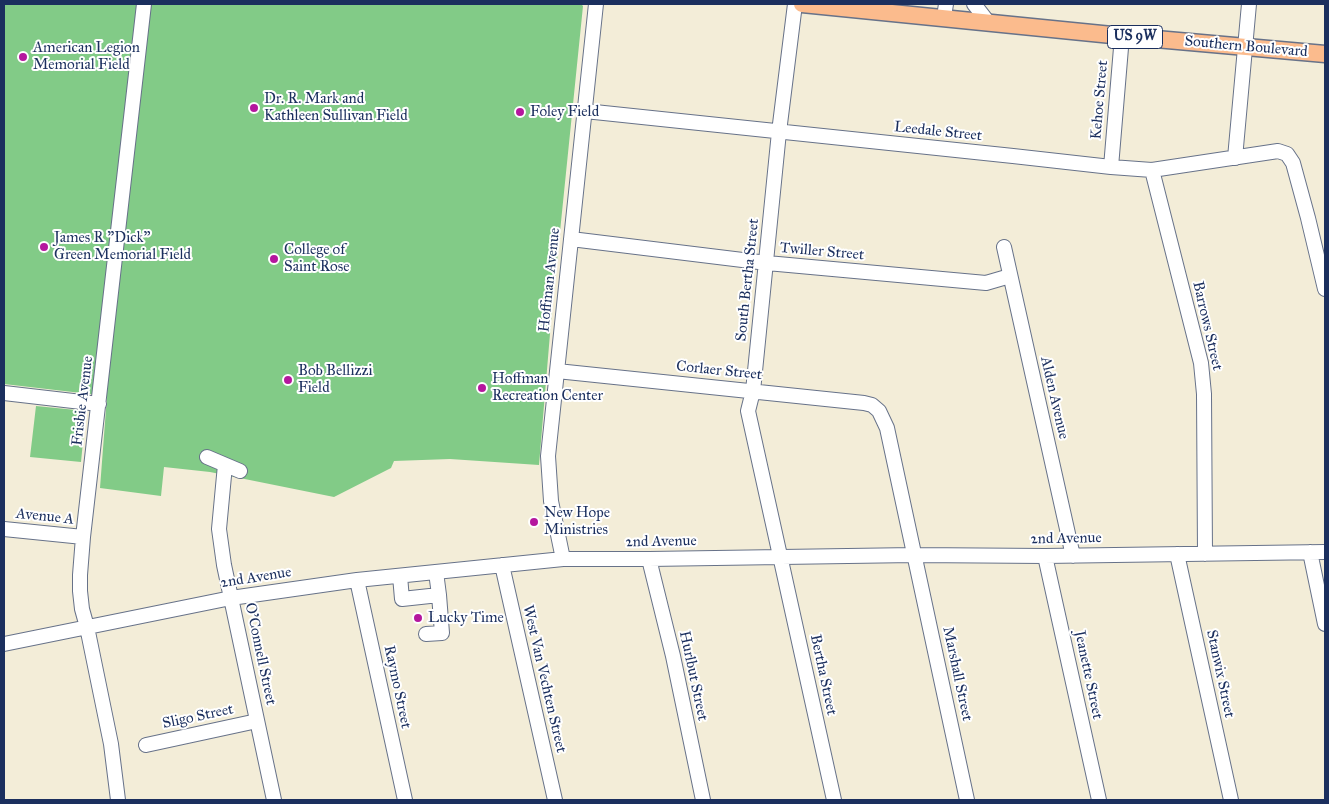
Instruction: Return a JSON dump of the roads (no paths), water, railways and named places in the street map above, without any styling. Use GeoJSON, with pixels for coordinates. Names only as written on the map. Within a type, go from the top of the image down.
{"type":"FeatureCollection","features":[{"type":"Feature","properties":{"kind":"main road","name":"US 9W"},"geometry":{"type":"LineString","coordinates":[[802,4],[945,10]]}},
{"type":"Feature","properties":{"kind":"main road","name":"Southern Boulevard"},"geometry":{"type":"LineString","coordinates":[[945,10],[988,22],[1325,54]]}},
{"type":"Feature","properties":{"kind":"street","name":"Frisbie Avenue"},"geometry":{"type":"LineString","coordinates":[[118,800],[111,744],[82,609],[80,590],[83,537],[144,4]]}},
{"type":"Feature","properties":{"kind":"street","name":"Hoffman Avenue"},"geometry":{"type":"LineString","coordinates":[[563,559],[551,501],[548,464],[596,4]]}},
{"type":"Feature","properties":{"kind":"street","name":"South Bertha Street"},"geometry":{"type":"LineString","coordinates":[[780,557],[748,411],[753,391],[779,132],[795,4]]}},
{"type":"Feature","properties":{"kind":"street"},"geometry":{"type":"LineString","coordinates":[[974,4],[988,22]]}},
{"type":"Feature","properties":{"kind":"street"},"geometry":{"type":"LineString","coordinates":[[1234,158],[1248,4]]}},
{"type":"Feature","properties":{"kind":"street","name":"Kehoe Street"},"geometry":{"type":"LineString","coordinates":[[1110,167],[1122,36]]}},
{"type":"Feature","properties":{"kind":"street","name":"Leedale Street"},"geometry":{"type":"LineString","coordinates":[[585,111],[1152,170],[1278,151],[1287,154],[1293,163],[1325,289]]}},
{"type":"Feature","properties":{"kind":"street","name":"Barrows Street"},"geometry":{"type":"LineString","coordinates":[[1152,170],[1201,363],[1204,394],[1205,554]]}},
{"type":"Feature","properties":{"kind":"street","name":"Twiller Street"},"geometry":{"type":"LineString","coordinates":[[571,239],[767,263],[986,283],[1010,276]]}},
{"type":"Feature","properties":{"kind":"street","name":"Alden Avenue"},"geometry":{"type":"LineString","coordinates":[[1004,247],[1073,556]]}},
{"type":"Feature","properties":{"kind":"street","name":"Corlaer Street"},"geometry":{"type":"LineString","coordinates":[[557,371],[864,403],[872,404],[876,408]]}},
{"type":"Feature","properties":{"kind":"street"},"geometry":{"type":"LineString","coordinates":[[4,393],[99,404]]}},
{"type":"Feature","properties":{"kind":"street","name":"Marshall Street"},"geometry":{"type":"LineString","coordinates":[[876,408],[887,428],[967,800]]}},
{"type":"Feature","properties":{"kind":"street"},"geometry":{"type":"LineString","coordinates":[[207,457],[240,471]]}},
{"type":"Feature","properties":{"kind":"street","name":"O'Connell Street"},"geometry":{"type":"LineString","coordinates":[[225,465],[219,529],[224,565],[274,800]]}},
{"type":"Feature","properties":{"kind":"street","name":"Avenue A"},"geometry":{"type":"LineString","coordinates":[[4,529],[83,537]]}},
{"type":"Feature","properties":{"kind":"street"},"geometry":{"type":"LineString","coordinates":[[1310,552],[1325,624]]}},
{"type":"Feature","properties":{"kind":"street","name":"2nd Avenue"},"geometry":{"type":"LineString","coordinates":[[4,644],[231,598],[357,580],[563,559],[1073,556],[1325,552]]}},
{"type":"Feature","properties":{"kind":"street","name":"Stanwix Street"},"geometry":{"type":"LineString","coordinates":[[1177,554],[1231,800]]}},
{"type":"Feature","properties":{"kind":"street","name":"Jeanette Street"},"geometry":{"type":"LineString","coordinates":[[1045,556],[1099,800]]}},
{"type":"Feature","properties":{"kind":"street","name":"Bertha Street"},"geometry":{"type":"LineString","coordinates":[[780,557],[834,800]]}},
{"type":"Feature","properties":{"kind":"street","name":"Hurlbut Street"},"geometry":{"type":"LineString","coordinates":[[649,559],[673,656],[703,800]]}},
{"type":"Feature","properties":{"kind":"street","name":"West Van Vechten Street"},"geometry":{"type":"LineString","coordinates":[[502,565],[555,800]]}},
{"type":"Feature","properties":{"kind":"street"},"geometry":{"type":"LineString","coordinates":[[426,634],[442,632],[436,572]]}},
{"type":"Feature","properties":{"kind":"street"},"geometry":{"type":"LineString","coordinates":[[400,576],[402,599],[439,595]]}},
{"type":"Feature","properties":{"kind":"street","name":"Raymo Street"},"geometry":{"type":"LineString","coordinates":[[357,580],[405,800]]}},
{"type":"Feature","properties":{"kind":"street","name":"Sligo Street"},"geometry":{"type":"LineString","coordinates":[[146,746],[257,721]]}},
{"type":"Feature","properties":{"kind":"place","name":"American Legion Memorial Field"},"geometry":{"type":"Point","coordinates":[23,57]}},
{"type":"Feature","properties":{"kind":"place","name":"Dr. R. Mark and Kathleen Sullivan Field"},"geometry":{"type":"Point","coordinates":[254,108]}},
{"type":"Feature","properties":{"kind":"place","name":"Foley Field"},"geometry":{"type":"Point","coordinates":[520,112]}},
{"type":"Feature","properties":{"kind":"place","name":"James R \"Dick\" Green Memorial Field"},"geometry":{"type":"Point","coordinates":[44,247]}},
{"type":"Feature","properties":{"kind":"place","name":"College of Saint Rose"},"geometry":{"type":"Point","coordinates":[274,259]}},
{"type":"Feature","properties":{"kind":"place","name":"Bob Bellizzi Field"},"geometry":{"type":"Point","coordinates":[288,380]}},
{"type":"Feature","properties":{"kind":"place","name":"Hoffman Recreation Center"},"geometry":{"type":"Point","coordinates":[482,388]}},
{"type":"Feature","properties":{"kind":"place","name":"New Hope Ministries"},"geometry":{"type":"Point","coordinates":[534,522]}},
{"type":"Feature","properties":{"kind":"place","name":"Lucky Time"},"geometry":{"type":"Point","coordinates":[418,618]}}]}
